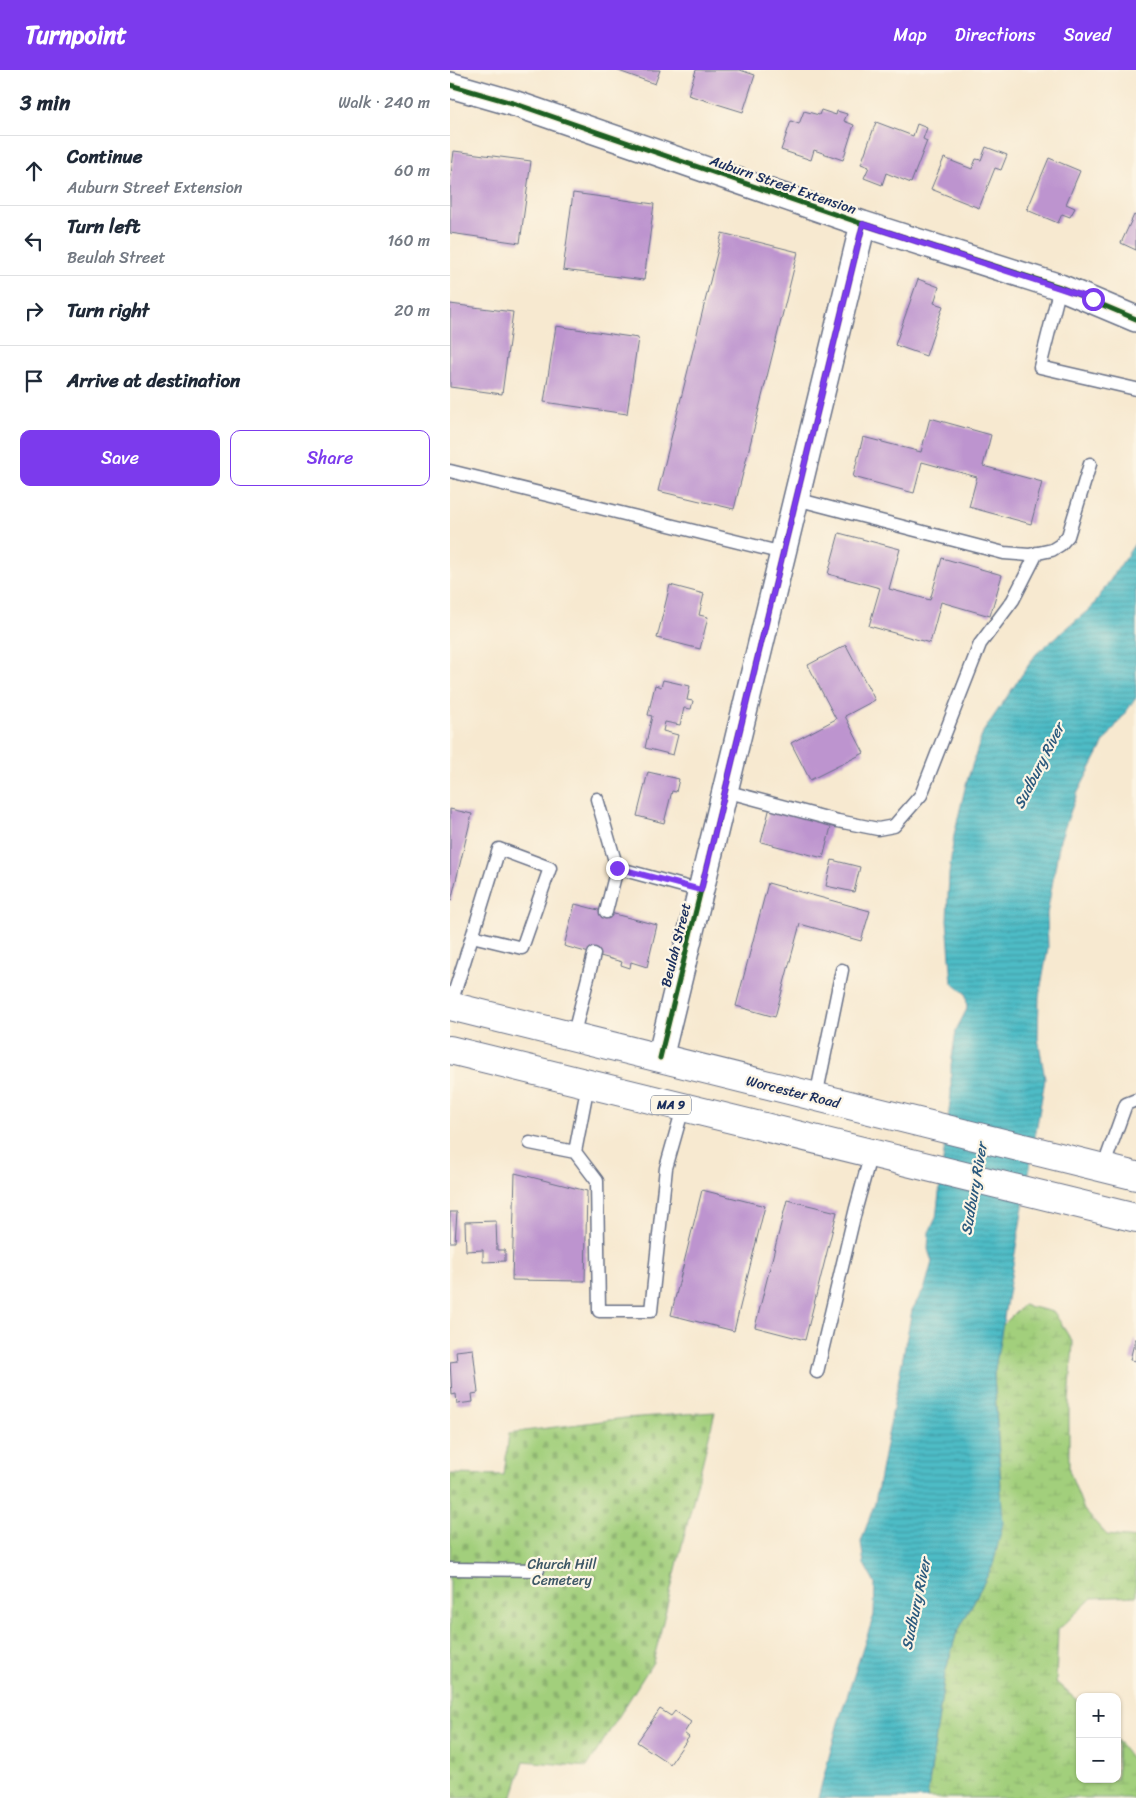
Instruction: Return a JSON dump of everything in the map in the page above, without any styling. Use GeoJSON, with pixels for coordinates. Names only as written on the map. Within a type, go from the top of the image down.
{"type":"FeatureCollection","features":[{"type":"Feature","properties":{"kind":"highway","name":"Worcester Road"},"geometry":{"type":"LineString","coordinates":[[450,1006],[1136,1176]]}},
{"type":"Feature","properties":{"kind":"highway","name":"MA 9"},"geometry":{"type":"LineString","coordinates":[[450,1050],[1136,1218]]}},
{"type":"Feature","properties":{"kind":"street","name":"Auburn Street Extension"},"geometry":{"type":"LineString","coordinates":[[450,85],[516,104],[863,224],[1060,287],[1136,318]]}},
{"type":"Feature","properties":{"kind":"street","name":"Beulah Street"},"geometry":{"type":"LineString","coordinates":[[660,1058],[863,224]]}},
{"type":"Feature","properties":{"kind":"lane"},"geometry":{"type":"LineString","coordinates":[[1060,287],[1040,367],[1136,389]]}},
{"type":"Feature","properties":{"kind":"lane"},"geometry":{"type":"LineString","coordinates":[[796,499],[1004,553],[1037,553],[1052,550],[1060,545],[1068,536],[1090,464]]}},
{"type":"Feature","properties":{"kind":"lane"},"geometry":{"type":"LineString","coordinates":[[450,471],[783,553]]}},
{"type":"Feature","properties":{"kind":"lane"},"geometry":{"type":"LineString","coordinates":[[725,791],[838,821],[878,829],[894,826],[921,796],[980,644],[1014,600],[1037,553]]}},
{"type":"Feature","properties":{"kind":"lane"},"geometry":{"type":"LineString","coordinates":[[597,799],[617,868],[606,912]]}},
{"type":"Feature","properties":{"kind":"lane"},"geometry":{"type":"LineString","coordinates":[[450,1006],[499,849],[550,868],[522,948],[472,936]]}},
{"type":"Feature","properties":{"kind":"lane"},"geometry":{"type":"LineString","coordinates":[[617,868],[701,890]]}},
{"type":"Feature","properties":{"kind":"lane"},"geometry":{"type":"LineString","coordinates":[[573,1037],[594,954]]}},
{"type":"Feature","properties":{"kind":"lane"},"geometry":{"type":"LineString","coordinates":[[816,1098],[842,970]]}},
{"type":"Feature","properties":{"kind":"lane"},"geometry":{"type":"LineString","coordinates":[[575,1152],[588,1084]]}},
{"type":"Feature","properties":{"kind":"lane"},"geometry":{"type":"LineString","coordinates":[[1096,1166],[1126,1104],[1136,1100]]}},
{"type":"Feature","properties":{"kind":"lane"},"geometry":{"type":"LineString","coordinates":[[530,1143],[575,1152],[596,1181],[599,1311],[651,1310],[666,1168],[683,1108]]}},
{"type":"Feature","properties":{"kind":"lane"},"geometry":{"type":"LineString","coordinates":[[817,1372],[856,1208],[882,1156]]}},
{"type":"Feature","properties":{"kind":"lane"},"geometry":{"type":"LineString","coordinates":[[450,1569],[538,1570]]}},
{"type":"Feature","properties":{"kind":"green space"},"geometry":{"type":"Polygon","coordinates":[[[1023,1305],[1054,1312],[1073,1343],[1069,1403],[1069,1470],[1084,1510],[1107,1535],[1136,1538],[1136,1596],[1092,1598],[1058,1630],[1056,1682],[1076,1700],[1076,1783],[1121,1783],[1121,1745],[1136,1765],[1136,1798],[927,1798],[945,1673],[956,1635],[993,1565],[1001,1485],[994,1375],[1001,1327],[1023,1305]]]}},
{"type":"Feature","properties":{"kind":"green space","name":"Church Hill Cemetery"},"geometry":{"type":"Polygon","coordinates":[[[715,1412],[653,1662],[587,1767],[524,1761],[512,1798],[450,1798],[450,1474],[504,1475],[509,1433],[625,1418],[715,1412]]]}},
{"type":"Feature","properties":{"kind":"water","name":"Sudbury River"},"geometry":{"type":"Polygon","coordinates":[[[1136,542],[1136,698],[1104,742],[1077,794],[1060,840],[1047,914],[1048,948],[1039,997],[1038,1038],[1045,1079],[994,1375],[1003,1523],[993,1565],[956,1635],[945,1673],[927,1798],[818,1798],[838,1723],[874,1615],[875,1584],[864,1564],[861,1542],[875,1502],[912,1310],[925,1287],[932,1262],[928,1249],[929,1232],[936,1218],[951,1094],[951,1065],[956,1030],[967,1009],[966,994],[952,983],[947,920],[949,874],[954,835],[966,784],[983,732],[1036,654],[1092,607],[1136,542]]]}},
{"type":"Feature","properties":{"kind":"building"},"geometry":{"type":"Polygon","coordinates":[[[616,70],[660,70],[655,84],[616,70]]]}},
{"type":"Feature","properties":{"kind":"building"},"geometry":{"type":"Polygon","coordinates":[[[696,70],[740,70],[755,75],[743,112],[688,95],[696,70]]]}},
{"type":"Feature","properties":{"kind":"building"},"geometry":{"type":"Polygon","coordinates":[[[821,110],[836,115],[837,111],[847,114],[844,121],[854,125],[843,160],[814,150],[811,160],[781,150],[791,121],[799,124],[804,111],[819,115],[821,110]]]}},
{"type":"Feature","properties":{"kind":"building"},"geometry":{"type":"Polygon","coordinates":[[[876,122],[913,136],[917,124],[927,128],[923,139],[927,141],[911,183],[886,173],[882,185],[864,178],[869,167],[861,164],[876,122]]]}},
{"type":"Feature","properties":{"kind":"building"},"geometry":{"type":"Polygon","coordinates":[[[986,147],[1007,155],[1001,170],[995,168],[979,208],[931,189],[944,158],[972,169],[976,159],[981,160],[986,147]]]}},
{"type":"Feature","properties":{"kind":"building"},"geometry":{"type":"Polygon","coordinates":[[[454,151],[531,161],[520,243],[450,233],[450,183],[454,151]]]}},
{"type":"Feature","properties":{"kind":"building"},"geometry":{"type":"Polygon","coordinates":[[[1049,158],[1080,171],[1066,204],[1075,208],[1070,217],[1062,214],[1058,223],[1027,210],[1049,158]]]}},
{"type":"Feature","properties":{"kind":"building"},"geometry":{"type":"Polygon","coordinates":[[[573,193],[654,204],[644,280],[563,270],[573,193]]]}},
{"type":"Feature","properties":{"kind":"building"},"geometry":{"type":"Polygon","coordinates":[[[1134,215],[1136,216],[1136,250],[1121,243],[1134,215]]]}},
{"type":"Feature","properties":{"kind":"building"},"geometry":{"type":"Polygon","coordinates":[[[722,233],[798,252],[734,509],[658,491],[722,233]]]}},
{"type":"Feature","properties":{"kind":"building"},"geometry":{"type":"Polygon","coordinates":[[[918,279],[939,287],[934,303],[943,306],[926,356],[895,345],[918,279]]]}},
{"type":"Feature","properties":{"kind":"building"},"geometry":{"type":"Polygon","coordinates":[[[450,304],[513,312],[502,394],[450,387],[450,304]]]}},
{"type":"Feature","properties":{"kind":"building"},"geometry":{"type":"Polygon","coordinates":[[[556,326],[638,338],[627,414],[544,402],[556,326]]]}},
{"type":"Feature","properties":{"kind":"building"},"geometry":{"type":"Polygon","coordinates":[[[930,418],[991,435],[983,466],[1042,482],[1031,524],[969,507],[977,477],[922,462],[914,493],[853,477],[863,437],[921,452],[930,418]]]}},
{"type":"Feature","properties":{"kind":"building"},"geometry":{"type":"Polygon","coordinates":[[[839,533],[900,549],[889,589],[930,600],[942,558],[1002,575],[990,616],[941,602],[930,643],[869,626],[880,588],[828,574],[839,533]]]}},
{"type":"Feature","properties":{"kind":"building"},"geometry":{"type":"Polygon","coordinates":[[[670,585],[704,594],[699,615],[708,617],[700,649],[657,638],[670,585]]]}},
{"type":"Feature","properties":{"kind":"building"},"geometry":{"type":"Polygon","coordinates":[[[846,645],[875,700],[845,716],[864,753],[810,780],[791,743],[836,719],[808,665],[846,645]]]}},
{"type":"Feature","properties":{"kind":"building"},"geometry":{"type":"Polygon","coordinates":[[[663,680],[690,686],[687,700],[693,701],[691,709],[684,708],[680,725],[665,722],[663,731],[678,735],[673,755],[645,748],[652,716],[648,715],[655,685],[661,687],[663,680]]]}},
{"type":"Feature","properties":{"kind":"building"},"geometry":{"type":"Polygon","coordinates":[[[648,772],[679,779],[676,792],[672,791],[664,823],[637,816],[648,772]]]}},
{"type":"Feature","properties":{"kind":"building"},"geometry":{"type":"Polygon","coordinates":[[[770,807],[832,823],[823,858],[761,842],[770,807]]]}},
{"type":"Feature","properties":{"kind":"building"},"geometry":{"type":"Polygon","coordinates":[[[450,809],[472,814],[451,901],[450,901],[450,809]]]}},
{"type":"Feature","properties":{"kind":"building"},"geometry":{"type":"Polygon","coordinates":[[[832,860],[860,867],[854,892],[826,886],[832,860]]]}},
{"type":"Feature","properties":{"kind":"building"},"geometry":{"type":"Polygon","coordinates":[[[768,883],[870,911],[861,941],[800,924],[775,1017],[736,1006],[768,883]]]}},
{"type":"Feature","properties":{"kind":"building"},"geometry":{"type":"Polygon","coordinates":[[[575,904],[657,925],[647,967],[631,962],[630,968],[621,965],[622,962],[564,946],[575,904]]]}},
{"type":"Feature","properties":{"kind":"building"},"geometry":{"type":"Polygon","coordinates":[[[515,1173],[587,1191],[585,1281],[512,1280],[515,1173]]]}},
{"type":"Feature","properties":{"kind":"building"},"geometry":{"type":"Polygon","coordinates":[[[702,1190],[765,1206],[734,1331],[671,1315],[702,1190]]]}},
{"type":"Feature","properties":{"kind":"building"},"geometry":{"type":"Polygon","coordinates":[[[787,1200],[837,1212],[805,1340],[755,1327],[787,1200]]]}},
{"type":"Feature","properties":{"kind":"building"},"geometry":{"type":"Polygon","coordinates":[[[450,1212],[457,1212],[455,1242],[450,1242],[450,1212]]]}},
{"type":"Feature","properties":{"kind":"building"},"geometry":{"type":"Polygon","coordinates":[[[496,1221],[497,1250],[505,1250],[505,1261],[483,1262],[483,1250],[466,1251],[465,1222],[496,1221]]]}},
{"type":"Feature","properties":{"kind":"building"},"geometry":{"type":"Polygon","coordinates":[[[1136,1339],[1136,1361],[1130,1360],[1136,1339]]]}},
{"type":"Feature","properties":{"kind":"building"},"geometry":{"type":"Polygon","coordinates":[[[473,1349],[478,1393],[472,1394],[473,1402],[457,1404],[456,1394],[452,1395],[450,1362],[457,1361],[456,1351],[473,1349]]]}},
{"type":"Feature","properties":{"kind":"building"},"geometry":{"type":"Polygon","coordinates":[[[660,1709],[671,1716],[675,1711],[691,1722],[684,1733],[689,1737],[670,1764],[637,1742],[660,1709]]]}},
{"type":"Feature","properties":{"kind":"cycle path"},"geometry":{"type":"LineString","coordinates":[[450,85],[516,104],[863,224],[1060,287],[1136,319]]}},
{"type":"Feature","properties":{"kind":"cycle path"},"geometry":{"type":"LineString","coordinates":[[660,1058],[863,224]]}},
{"type":"Feature","properties":{"kind":"route"},"geometry":{"type":"LineString","coordinates":[[617,868],[701,890],[863,224],[1093,299]]}}]}
